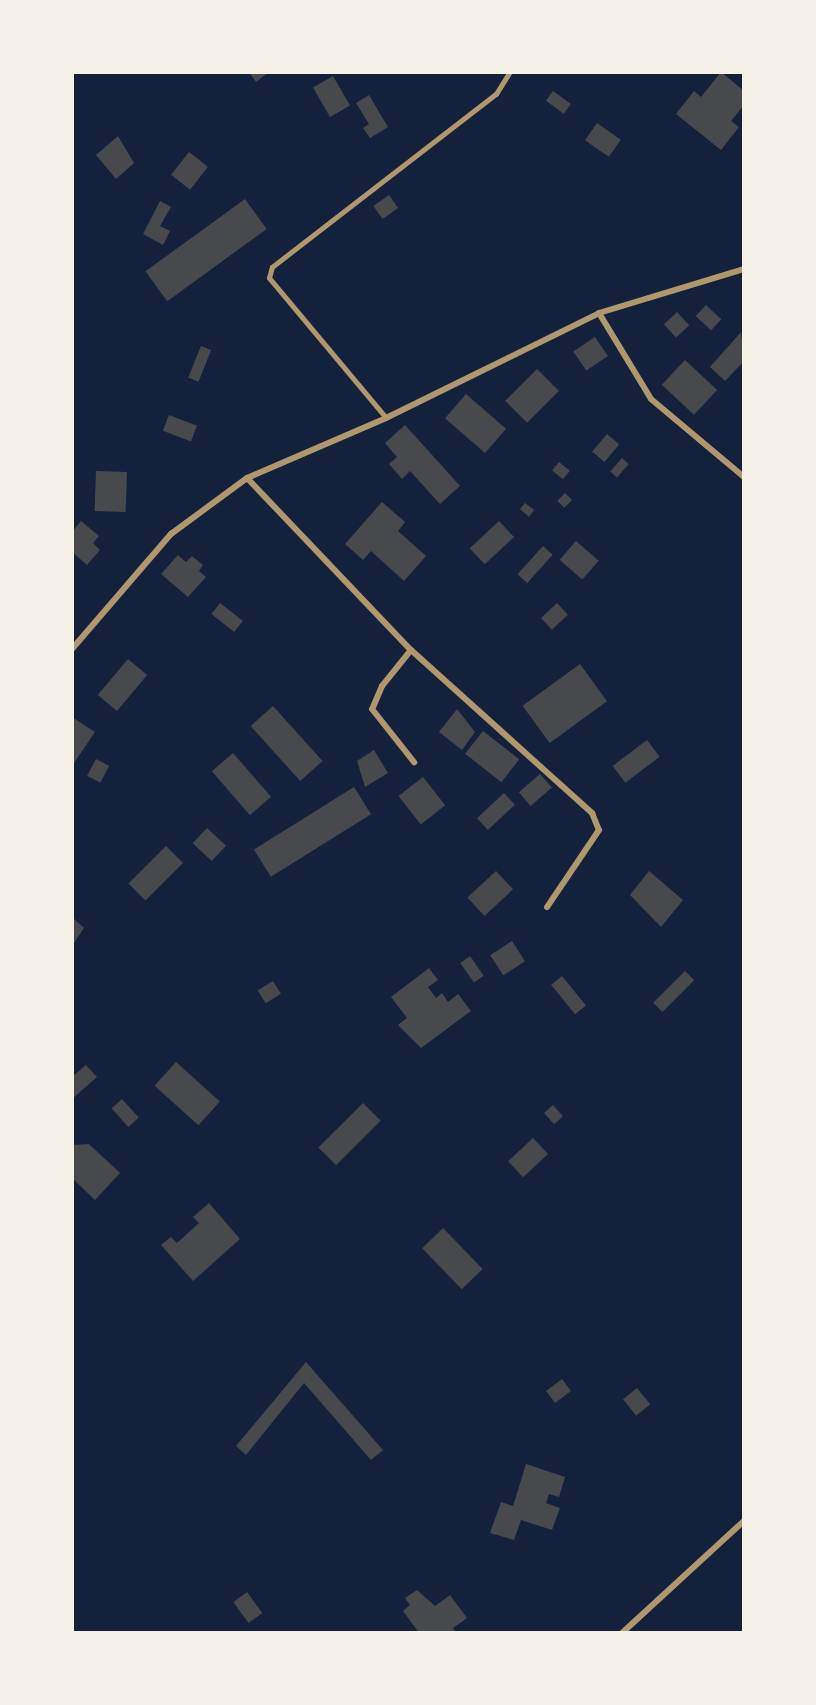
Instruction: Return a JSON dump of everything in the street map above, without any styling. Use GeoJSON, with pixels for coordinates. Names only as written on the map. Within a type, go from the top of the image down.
{"type":"FeatureCollection","features":[{"type":"Feature","properties":{"kind":"street"},"geometry":{"type":"LineString","coordinates":[[72,649],[171,534],[247,478],[386,418],[599,313],[744,269]]}},
{"type":"Feature","properties":{"kind":"street"},"geometry":{"type":"LineString","coordinates":[[599,313],[651,399],[744,477]]}},
{"type":"Feature","properties":{"kind":"street"},"geometry":{"type":"LineString","coordinates":[[247,478],[411,650],[592,813],[599,830],[547,907]]}},
{"type":"Feature","properties":{"kind":"street"},"geometry":{"type":"LineString","coordinates":[[411,650],[382,686],[372,709],[414,762]]}},
{"type":"Feature","properties":{"kind":"street"},"geometry":{"type":"LineString","coordinates":[[622,1633],[744,1521]]}},
{"type":"Feature","properties":{"kind":"lane"},"geometry":{"type":"LineString","coordinates":[[386,418],[269,278],[272,267],[496,94],[510,72]]}},
{"type":"Feature","properties":{"kind":"building"},"geometry":{"type":"Polygon","coordinates":[[[249,72],[269,72],[256,82],[249,72]]]}},
{"type":"Feature","properties":{"kind":"building"},"geometry":{"type":"Polygon","coordinates":[[[721,72],[744,91],[744,105],[731,121],[739,127],[721,150],[676,114],[694,91],[701,97],[721,72]]]}},
{"type":"Feature","properties":{"kind":"building"},"geometry":{"type":"Polygon","coordinates":[[[333,76],[350,105],[330,117],[313,88],[333,76]]]}},
{"type":"Feature","properties":{"kind":"building"},"geometry":{"type":"Polygon","coordinates":[[[553,91],[571,104],[564,114],[546,101],[553,91]]]}},
{"type":"Feature","properties":{"kind":"building"},"geometry":{"type":"Polygon","coordinates":[[[369,95],[388,127],[370,138],[363,128],[369,124],[356,103],[369,95]]]}},
{"type":"Feature","properties":{"kind":"building"},"geometry":{"type":"Polygon","coordinates":[[[597,123],[621,140],[609,157],[585,140],[597,123]]]}},
{"type":"Feature","properties":{"kind":"building"},"geometry":{"type":"Polygon","coordinates":[[[118,136],[134,163],[116,179],[96,155],[118,136]]]}},
{"type":"Feature","properties":{"kind":"building"},"geometry":{"type":"Polygon","coordinates":[[[189,152],[208,167],[190,190],[171,175],[189,152]]]}},
{"type":"Feature","properties":{"kind":"building"},"geometry":{"type":"Polygon","coordinates":[[[389,195],[398,208],[383,219],[373,206],[389,195]]]}},
{"type":"Feature","properties":{"kind":"building"},"geometry":{"type":"Polygon","coordinates":[[[245,199],[267,229],[167,301],[145,271],[245,199]]]}},
{"type":"Feature","properties":{"kind":"building"},"geometry":{"type":"Polygon","coordinates":[[[160,201],[171,207],[160,226],[170,231],[163,245],[143,234],[160,201]]]}},
{"type":"Feature","properties":{"kind":"building"},"geometry":{"type":"Polygon","coordinates":[[[706,305],[721,319],[711,330],[696,316],[706,305]]]}},
{"type":"Feature","properties":{"kind":"building"},"geometry":{"type":"Polygon","coordinates":[[[677,312],[689,325],[676,337],[664,324],[677,312]]]}},
{"type":"Feature","properties":{"kind":"building"},"geometry":{"type":"Polygon","coordinates":[[[741,332],[744,361],[725,381],[710,367],[741,332]]]}},
{"type":"Feature","properties":{"kind":"building"},"geometry":{"type":"Polygon","coordinates":[[[595,337],[608,356],[586,371],[573,352],[595,337]]]}},
{"type":"Feature","properties":{"kind":"building"},"geometry":{"type":"Polygon","coordinates":[[[201,346],[211,350],[198,382],[188,378],[201,346]]]}},
{"type":"Feature","properties":{"kind":"building"},"geometry":{"type":"Polygon","coordinates":[[[685,360],[717,390],[694,415],[662,385],[685,360]]]}},
{"type":"Feature","properties":{"kind":"building"},"geometry":{"type":"Polygon","coordinates":[[[537,369],[559,391],[527,423],[505,401],[537,369]]]}},
{"type":"Feature","properties":{"kind":"building"},"geometry":{"type":"Polygon","coordinates":[[[466,394],[506,429],[485,453],[445,418],[466,394]]]}},
{"type":"Feature","properties":{"kind":"building"},"geometry":{"type":"Polygon","coordinates":[[[169,415],[197,426],[191,442],[163,431],[169,415]]]}},
{"type":"Feature","properties":{"kind":"building"},"geometry":{"type":"Polygon","coordinates":[[[405,425],[460,486],[440,504],[410,471],[402,479],[389,464],[397,457],[385,443],[405,425]]]}},
{"type":"Feature","properties":{"kind":"building"},"geometry":{"type":"Polygon","coordinates":[[[607,434],[619,444],[604,462],[592,452],[607,434]]]}},
{"type":"Feature","properties":{"kind":"building"},"geometry":{"type":"Polygon","coordinates":[[[622,458],[629,464],[617,477],[610,472],[622,458]]]}},
{"type":"Feature","properties":{"kind":"building"},"geometry":{"type":"Polygon","coordinates":[[[559,462],[570,471],[563,479],[552,471],[559,462]]]}},
{"type":"Feature","properties":{"kind":"building"},"geometry":{"type":"Polygon","coordinates":[[[96,471],[127,472],[126,512],[95,511],[96,471]]]}},
{"type":"Feature","properties":{"kind":"building"},"geometry":{"type":"Polygon","coordinates":[[[565,493],[572,500],[564,508],[557,501],[565,493]]]}},
{"type":"Feature","properties":{"kind":"building"},"geometry":{"type":"Polygon","coordinates":[[[382,502],[405,522],[398,531],[426,556],[404,581],[371,551],[363,560],[345,544],[382,502]]]}},
{"type":"Feature","properties":{"kind":"building"},"geometry":{"type":"Polygon","coordinates":[[[525,503],[534,510],[529,517],[520,509],[525,503]]]}},
{"type":"Feature","properties":{"kind":"building"},"geometry":{"type":"Polygon","coordinates":[[[81,521],[99,536],[93,543],[100,550],[87,565],[72,552],[72,532],[81,521]]]}},
{"type":"Feature","properties":{"kind":"building"},"geometry":{"type":"Polygon","coordinates":[[[499,521],[514,537],[485,564],[470,548],[499,521]]]}},
{"type":"Feature","properties":{"kind":"building"},"geometry":{"type":"Polygon","coordinates":[[[576,541],[599,561],[582,580],[560,560],[576,541]]]}},
{"type":"Feature","properties":{"kind":"building"},"geometry":{"type":"Polygon","coordinates":[[[543,546],[553,555],[527,583],[518,574],[543,546]]]}},
{"type":"Feature","properties":{"kind":"building"},"geometry":{"type":"Polygon","coordinates":[[[178,555],[186,562],[192,556],[203,565],[199,571],[206,577],[188,597],[161,574],[178,555]]]}},
{"type":"Feature","properties":{"kind":"building"},"geometry":{"type":"Polygon","coordinates":[[[220,603],[243,621],[234,632],[211,614],[220,603]]]}},
{"type":"Feature","properties":{"kind":"building"},"geometry":{"type":"Polygon","coordinates":[[[557,603],[568,615],[552,630],[541,618],[557,603]]]}},
{"type":"Feature","properties":{"kind":"building"},"geometry":{"type":"Polygon","coordinates":[[[128,659],[147,675],[117,711],[98,695],[128,659]]]}},
{"type":"Feature","properties":{"kind":"building"},"geometry":{"type":"Polygon","coordinates":[[[580,664],[607,701],[550,743],[523,706],[580,664]]]}},
{"type":"Feature","properties":{"kind":"building"},"geometry":{"type":"Polygon","coordinates":[[[273,706],[323,761],[300,781],[251,726],[273,706]]]}},
{"type":"Feature","properties":{"kind":"building"},"geometry":{"type":"Polygon","coordinates":[[[457,709],[475,732],[462,750],[439,732],[457,709]]]}},
{"type":"Feature","properties":{"kind":"building"},"geometry":{"type":"Polygon","coordinates":[[[72,717],[95,732],[72,766],[72,717]]]}},
{"type":"Feature","properties":{"kind":"building"},"geometry":{"type":"Polygon","coordinates":[[[483,731],[519,759],[501,782],[465,754],[483,731]]]}},
{"type":"Feature","properties":{"kind":"building"},"geometry":{"type":"Polygon","coordinates":[[[647,740],[660,757],[625,783],[613,766],[647,740]]]}},
{"type":"Feature","properties":{"kind":"building"},"geometry":{"type":"Polygon","coordinates":[[[374,750],[388,773],[365,787],[357,761],[374,750]]]}},
{"type":"Feature","properties":{"kind":"building"},"geometry":{"type":"Polygon","coordinates":[[[233,753],[271,797],[250,815],[212,771],[233,753]]]}},
{"type":"Feature","properties":{"kind":"building"},"geometry":{"type":"Polygon","coordinates":[[[96,759],[109,766],[100,783],[87,776],[96,759]]]}},
{"type":"Feature","properties":{"kind":"building"},"geometry":{"type":"Polygon","coordinates":[[[540,774],[552,788],[531,806],[519,792],[540,774]]]}},
{"type":"Feature","properties":{"kind":"building"},"geometry":{"type":"Polygon","coordinates":[[[423,777],[445,805],[421,824],[399,796],[423,777]]]}},
{"type":"Feature","properties":{"kind":"building"},"geometry":{"type":"Polygon","coordinates":[[[354,787],[371,814],[271,877],[254,850],[354,787]]]}},
{"type":"Feature","properties":{"kind":"building"},"geometry":{"type":"Polygon","coordinates":[[[504,793],[515,805],[488,830],[477,818],[504,793]]]}},
{"type":"Feature","properties":{"kind":"building"},"geometry":{"type":"Polygon","coordinates":[[[207,828],[226,846],[212,861],[193,843],[207,828]]]}},
{"type":"Feature","properties":{"kind":"building"},"geometry":{"type":"Polygon","coordinates":[[[166,846],[183,863],[145,900],[129,883],[166,846]]]}},
{"type":"Feature","properties":{"kind":"building"},"geometry":{"type":"Polygon","coordinates":[[[496,871],[513,889],[485,916],[467,898],[496,871]]]}},
{"type":"Feature","properties":{"kind":"building"},"geometry":{"type":"Polygon","coordinates":[[[649,871],[683,900],[661,927],[630,895],[649,871]]]}},
{"type":"Feature","properties":{"kind":"building"},"geometry":{"type":"Polygon","coordinates":[[[72,917],[84,928],[72,946],[72,917]]]}},
{"type":"Feature","properties":{"kind":"building"},"geometry":{"type":"Polygon","coordinates":[[[512,941],[525,961],[503,975],[490,955],[512,941]]]}},
{"type":"Feature","properties":{"kind":"building"},"geometry":{"type":"Polygon","coordinates":[[[470,956],[484,976],[474,983],[460,963],[470,956]]]}},
{"type":"Feature","properties":{"kind":"building"},"geometry":{"type":"Polygon","coordinates":[[[429,968],[438,980],[428,987],[436,998],[442,993],[448,1002],[458,994],[471,1011],[421,1048],[398,1025],[407,1018],[391,997],[429,968]]]}},
{"type":"Feature","properties":{"kind":"building"},"geometry":{"type":"Polygon","coordinates":[[[685,971],[694,980],[662,1012],[653,1003],[685,971]]]}},
{"type":"Feature","properties":{"kind":"building"},"geometry":{"type":"Polygon","coordinates":[[[562,976],[586,1006],[575,1014],[551,985],[562,976]]]}},
{"type":"Feature","properties":{"kind":"building"},"geometry":{"type":"Polygon","coordinates":[[[273,981],[281,994],[266,1003],[258,991],[273,981]]]}},
{"type":"Feature","properties":{"kind":"building"},"geometry":{"type":"Polygon","coordinates":[[[176,1062],[220,1101],[198,1125],[155,1086],[176,1062]]]}},
{"type":"Feature","properties":{"kind":"building"},"geometry":{"type":"Polygon","coordinates":[[[86,1065],[97,1077],[72,1099],[72,1077],[86,1065]]]}},
{"type":"Feature","properties":{"kind":"building"},"geometry":{"type":"Polygon","coordinates":[[[122,1099],[139,1118],[128,1127],[112,1108],[122,1099]]]}},
{"type":"Feature","properties":{"kind":"building"},"geometry":{"type":"Polygon","coordinates":[[[363,1103],[381,1121],[336,1165],[318,1148],[363,1103]]]}},
{"type":"Feature","properties":{"kind":"building"},"geometry":{"type":"Polygon","coordinates":[[[553,1105],[563,1116],[554,1124],[544,1113],[553,1105]]]}},
{"type":"Feature","properties":{"kind":"building"},"geometry":{"type":"Polygon","coordinates":[[[533,1138],[548,1154],[523,1177],[508,1161],[533,1138]]]}},
{"type":"Feature","properties":{"kind":"building"},"geometry":{"type":"Polygon","coordinates":[[[89,1144],[120,1173],[95,1200],[72,1178],[72,1145],[89,1144]]]}},
{"type":"Feature","properties":{"kind":"building"},"geometry":{"type":"Polygon","coordinates":[[[209,1203],[240,1239],[193,1281],[161,1245],[171,1237],[177,1243],[199,1223],[193,1217],[209,1203]]]}},
{"type":"Feature","properties":{"kind":"building"},"geometry":{"type":"Polygon","coordinates":[[[443,1228],[483,1269],[462,1289],[422,1248],[443,1228]]]}},
{"type":"Feature","properties":{"kind":"building"},"geometry":{"type":"Polygon","coordinates":[[[306,1362],[383,1450],[371,1460],[304,1383],[246,1455],[236,1446],[306,1362]]]}},
{"type":"Feature","properties":{"kind":"building"},"geometry":{"type":"Polygon","coordinates":[[[562,1379],[571,1391],[555,1403],[546,1391],[562,1379]]]}},
{"type":"Feature","properties":{"kind":"building"},"geometry":{"type":"Polygon","coordinates":[[[637,1388],[650,1404],[636,1416],[623,1399],[637,1388]]]}},
{"type":"Feature","properties":{"kind":"building"},"geometry":{"type":"Polygon","coordinates":[[[526,1464],[565,1477],[559,1497],[549,1494],[546,1503],[560,1508],[552,1530],[521,1520],[514,1540],[490,1533],[501,1502],[513,1506],[526,1464]]]}},
{"type":"Feature","properties":{"kind":"building"},"geometry":{"type":"Polygon","coordinates":[[[417,1590],[435,1606],[450,1595],[467,1618],[453,1628],[456,1633],[419,1633],[403,1611],[410,1605],[405,1598],[417,1590]]]}},
{"type":"Feature","properties":{"kind":"building"},"geometry":{"type":"Polygon","coordinates":[[[247,1592],[262,1613],[249,1623],[233,1602],[247,1592]]]}}]}
